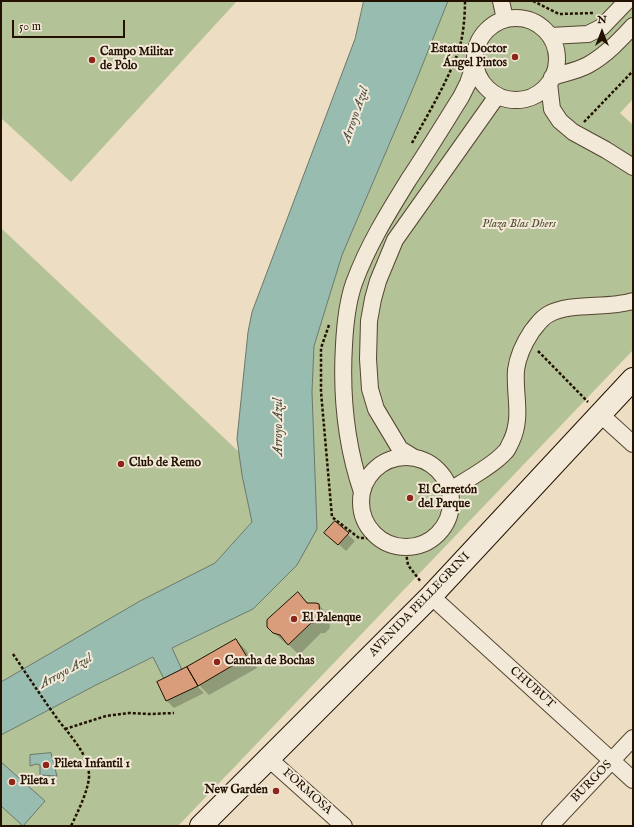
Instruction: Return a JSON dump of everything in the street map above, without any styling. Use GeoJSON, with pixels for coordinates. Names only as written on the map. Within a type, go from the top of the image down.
{"type":"FeatureCollection","features":[{"type":"Feature","properties":{"kind":"main road","name":"AVENIDA PELLEGRINI"},"geometry":{"type":"LineString","coordinates":[[201,826],[431,596],[633,379]]}},
{"type":"Feature","properties":{"kind":"street"},"geometry":{"type":"LineString","coordinates":[[501,1],[505,19]]}},
{"type":"Feature","properties":{"kind":"street"},"geometry":{"type":"LineString","coordinates":[[550,36],[588,34],[602,27],[628,1]]}},
{"type":"Feature","properties":{"kind":"street"},"geometry":{"type":"LineString","coordinates":[[518,18],[530,20],[542,27],[550,36],[555,46],[557,56],[556,67],[551,80],[545,88],[535,95],[522,99],[510,99],[497,96],[487,88],[479,78],[475,63],[475,54],[478,42],[484,32],[494,24],[505,19],[518,18]]}},
{"type":"Feature","properties":{"kind":"street"},"geometry":{"type":"LineString","coordinates":[[551,80],[587,66],[595,61],[610,51],[633,26]]}},
{"type":"Feature","properties":{"kind":"street"},"geometry":{"type":"LineString","coordinates":[[362,492],[352,459],[346,427],[343,388],[345,321],[353,285],[380,225],[461,97],[475,63]]}},
{"type":"Feature","properties":{"kind":"street"},"geometry":{"type":"LineString","coordinates":[[551,80],[552,109],[560,121],[573,132],[633,167]]}},
{"type":"Feature","properties":{"kind":"street"},"geometry":{"type":"LineString","coordinates":[[413,457],[399,457],[386,461],[375,469],[367,479],[362,492],[361,504],[363,517],[369,528],[378,538],[386,543],[405,548],[428,542],[438,535],[450,514],[452,502],[450,490],[445,478],[436,468],[400,449],[376,409],[370,389],[368,321],[378,281],[395,240],[497,96]]}},
{"type":"Feature","properties":{"kind":"street"},"geometry":{"type":"LineString","coordinates":[[450,490],[489,466],[506,452],[515,434],[518,409],[516,370],[520,354],[526,340],[541,319],[551,313],[565,308],[622,304],[633,301]]}},
{"type":"Feature","properties":{"kind":"street"},"geometry":{"type":"LineString","coordinates":[[601,415],[633,444]]}},
{"type":"Feature","properties":{"kind":"street","name":"CHUBUT"},"geometry":{"type":"LineString","coordinates":[[431,596],[633,780]]}},
{"type":"Feature","properties":{"kind":"street","name":"BURGOS"},"geometry":{"type":"LineString","coordinates":[[550,826],[633,738]]}},
{"type":"Feature","properties":{"kind":"street","name":"FORMOSA"},"geometry":{"type":"LineString","coordinates":[[269,759],[344,826]]}},
{"type":"Feature","properties":{"kind":"path"},"geometry":{"type":"LineString","coordinates":[[409,149],[439,94],[458,54],[465,17],[465,1]]}},
{"type":"Feature","properties":{"kind":"path"},"geometry":{"type":"LineString","coordinates":[[533,1],[560,14],[593,13],[597,9]]}},
{"type":"Feature","properties":{"kind":"path"},"geometry":{"type":"LineString","coordinates":[[573,132],[633,71]]}},
{"type":"Feature","properties":{"kind":"path"},"geometry":{"type":"LineString","coordinates":[[526,340],[601,415]]}},
{"type":"Feature","properties":{"kind":"path"},"geometry":{"type":"LineString","coordinates":[[405,548],[408,565],[431,596]]}},
{"type":"Feature","properties":{"kind":"path"},"geometry":{"type":"LineString","coordinates":[[13,654],[65,729],[80,747],[87,761],[89,776],[84,796],[71,826]]}},
{"type":"Feature","properties":{"kind":"path"},"geometry":{"type":"LineString","coordinates":[[65,729],[106,716],[129,713],[174,713]]}},
{"type":"Feature","properties":{"kind":"green space","name":"Campo Militar de Polo"},"geometry":{"type":"Polygon","coordinates":[[[1,1],[237,1],[71,182],[1,118],[1,1]]]}},
{"type":"Feature","properties":{"kind":"green space","name":"Plaza Blas Dhers"},"geometry":{"type":"Polygon","coordinates":[[[448,1],[633,1],[633,99],[620,113],[633,125],[633,350],[178,826],[1,826],[1,735],[96,685],[253,609],[312,392],[314,346],[342,255],[414,86],[448,1]]]}},
{"type":"Feature","properties":{"kind":"green space","name":"Club de Remo"},"geometry":{"type":"Polygon","coordinates":[[[1,228],[239,452],[242,475],[252,522],[215,563],[140,601],[1,682],[1,228]]]}},
{"type":"Feature","properties":{"kind":"water","name":"Arroyo Azul"},"geometry":{"type":"Polygon","coordinates":[[[364,1],[448,1],[414,86],[342,255],[314,346],[312,392],[317,529],[297,565],[253,609],[172,648],[182,670],[164,679],[153,657],[1,735],[1,682],[140,601],[215,563],[252,522],[242,475],[237,439],[248,332],[252,312],[355,39],[364,1]]]}},
{"type":"Feature","properties":{"kind":"water","name":"Pileta Infantil 1"},"geometry":{"type":"Polygon","coordinates":[[[51,753],[57,776],[40,775],[40,765],[36,764],[30,766],[30,755],[51,753]]]}},
{"type":"Feature","properties":{"kind":"water","name":"Pileta 1"},"geometry":{"type":"Polygon","coordinates":[[[1,762],[45,801],[23,826],[1,806],[1,762]]]}},
{"type":"Feature","properties":{"kind":"building"},"geometry":{"type":"Polygon","coordinates":[[[335,521],[349,533],[338,545],[324,533],[335,521]]]}},
{"type":"Feature","properties":{"kind":"building","name":"El Palenque"},"geometry":{"type":"Polygon","coordinates":[[[298,592],[307,603],[319,604],[320,617],[314,623],[311,623],[288,645],[280,635],[273,633],[267,627],[267,620],[298,592]]]}},
{"type":"Feature","properties":{"kind":"building","name":"Cancha de Bochas"},"geometry":{"type":"Polygon","coordinates":[[[236,639],[247,657],[198,686],[187,667],[236,639]]]}},
{"type":"Feature","properties":{"kind":"building"},"geometry":{"type":"Polygon","coordinates":[[[187,667],[198,686],[166,701],[157,682],[187,667]]]}},
{"type":"Feature","properties":{"kind":"place","name":"Estatua Doctor Ángel Pintos"},"geometry":{"type":"Point","coordinates":[515,57]}},
{"type":"Feature","properties":{"kind":"place","name":"Campo Militar de Polo"},"geometry":{"type":"Point","coordinates":[92,60]}},
{"type":"Feature","properties":{"kind":"place","name":"Club de Remo"},"geometry":{"type":"Point","coordinates":[121,464]}},
{"type":"Feature","properties":{"kind":"place","name":"El Carretón del Parque"},"geometry":{"type":"Point","coordinates":[410,498]}},
{"type":"Feature","properties":{"kind":"place","name":"El Palenque"},"geometry":{"type":"Point","coordinates":[294,619]}},
{"type":"Feature","properties":{"kind":"place","name":"Cancha de Bochas"},"geometry":{"type":"Point","coordinates":[217,662]}},
{"type":"Feature","properties":{"kind":"place","name":"Pileta Infantil 1"},"geometry":{"type":"Point","coordinates":[46,765]}},
{"type":"Feature","properties":{"kind":"place","name":"Pileta 1"},"geometry":{"type":"Point","coordinates":[12,782]}},
{"type":"Feature","properties":{"kind":"place","name":"New Garden"},"geometry":{"type":"Point","coordinates":[276,791]}}]}
